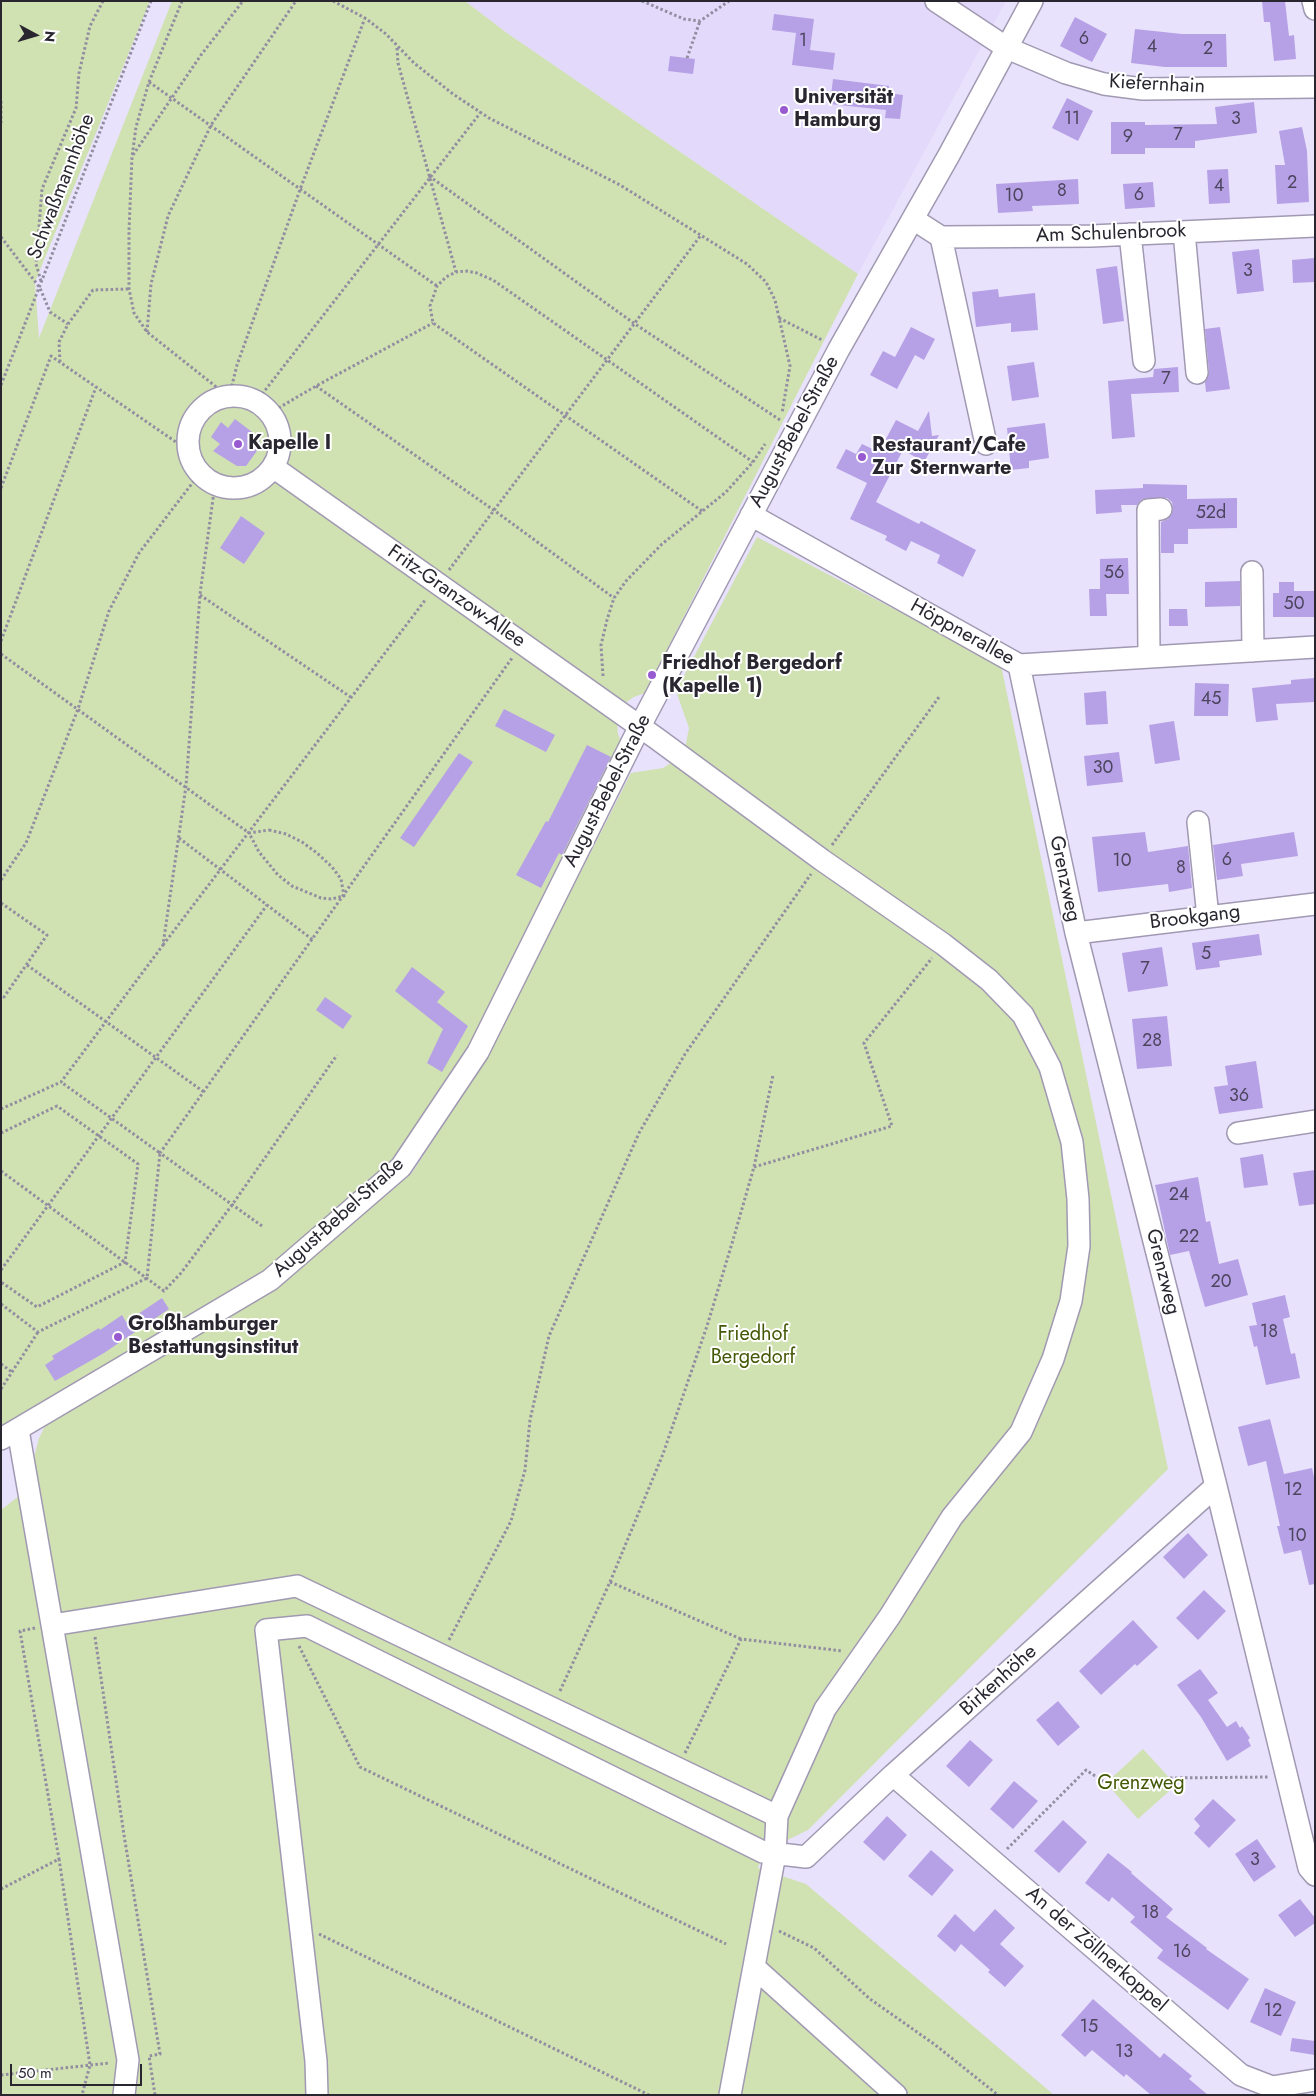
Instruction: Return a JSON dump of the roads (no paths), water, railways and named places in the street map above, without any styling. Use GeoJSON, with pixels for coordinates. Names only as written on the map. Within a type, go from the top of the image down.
{"type":"FeatureCollection","features":[{"type":"Feature","properties":{"kind":"street","name":"Kiefernhain"},"geometry":{"type":"LineString","coordinates":[[936,1],[1006,48],[1066,73],[1104,84],[1143,89],[1315,86]]}},
{"type":"Feature","properties":{"kind":"street","name":"August-Bebel-Straße"},"geometry":{"type":"LineString","coordinates":[[1,1455],[9,1435],[270,1280],[401,1167],[478,1052],[640,726],[839,349],[913,219],[1032,1]]}},
{"type":"Feature","properties":{"kind":"street"},"geometry":{"type":"LineString","coordinates":[[1313,1],[1315,9]]}},
{"type":"Feature","properties":{"kind":"street"},"geometry":{"type":"LineString","coordinates":[[913,219],[941,237],[986,444]]}},
{"type":"Feature","properties":{"kind":"street","name":"Am Schulenbrook"},"geometry":{"type":"LineString","coordinates":[[941,237],[1130,234],[1315,226]]}},
{"type":"Feature","properties":{"kind":"street"},"geometry":{"type":"LineString","coordinates":[[1184,232],[1197,373]]}},
{"type":"Feature","properties":{"kind":"street"},"geometry":{"type":"LineString","coordinates":[[1130,234],[1144,360]]}},
{"type":"Feature","properties":{"kind":"street"},"geometry":{"type":"LineString","coordinates":[[229,397],[243,397],[263,407],[277,426],[280,440],[279,454],[273,467],[264,477],[253,484],[241,488],[227,488],[208,478],[193,462],[190,451],[189,436],[193,422],[202,410],[214,401],[229,397]]}},
{"type":"Feature","properties":{"kind":"street","name":"Fritz-Granzow-Allee"},"geometry":{"type":"LineString","coordinates":[[273,467],[640,726],[822,860],[944,944],[989,980],[1023,1014],[1050,1067],[1072,1142],[1078,1199],[1079,1246],[1071,1301],[1053,1359],[1021,1432],[952,1517],[890,1616],[824,1709],[777,1816]]}},
{"type":"Feature","properties":{"kind":"street"},"geometry":{"type":"LineString","coordinates":[[1149,657],[1148,510],[1161,509]]}},
{"type":"Feature","properties":{"kind":"street","name":"Höppnerallee"},"geometry":{"type":"LineString","coordinates":[[752,515],[1019,665],[1315,647]]}},
{"type":"Feature","properties":{"kind":"street"},"geometry":{"type":"LineString","coordinates":[[1252,572],[1253,651]]}},
{"type":"Feature","properties":{"kind":"street","name":"Grenzweg"},"geometry":{"type":"LineString","coordinates":[[1019,665],[1076,933],[1216,1486],[1309,1868],[1315,1875]]}},
{"type":"Feature","properties":{"kind":"street"},"geometry":{"type":"LineString","coordinates":[[1198,822],[1208,917]]}},
{"type":"Feature","properties":{"kind":"street","name":"Brookgang"},"geometry":{"type":"LineString","coordinates":[[1076,933],[1315,904]]}},
{"type":"Feature","properties":{"kind":"street"},"geometry":{"type":"LineString","coordinates":[[1238,1133],[1315,1121]]}},
{"type":"Feature","properties":{"kind":"street"},"geometry":{"type":"LineString","coordinates":[[9,1435],[52,1625],[128,2060],[124,2095]]}},
{"type":"Feature","properties":{"kind":"street","name":"Birkenhöhe"},"geometry":{"type":"LineString","coordinates":[[317,2095],[316,2061],[266,1630],[307,1626],[763,1852],[806,1857],[893,1775],[1216,1486]]}},
{"type":"Feature","properties":{"kind":"street"},"geometry":{"type":"LineString","coordinates":[[52,1625],[297,1586],[777,1816],[775,1854],[730,2095]]}},
{"type":"Feature","properties":{"kind":"street","name":"An der Zöllnerkoppel"},"geometry":{"type":"LineString","coordinates":[[893,1775],[1241,2075],[1272,2087],[1315,2080]]}},
{"type":"Feature","properties":{"kind":"street"},"geometry":{"type":"LineString","coordinates":[[754,1967],[896,2095]]}},
{"type":"Feature","properties":{"kind":"place","name":"Universität Hamburg"},"geometry":{"type":"Point","coordinates":[784,110]}},
{"type":"Feature","properties":{"kind":"place","name":"Kapelle I"},"geometry":{"type":"Point","coordinates":[238,444]}},
{"type":"Feature","properties":{"kind":"place","name":"Restaurant/Cafe Zur Sternwarte"},"geometry":{"type":"Point","coordinates":[862,457]}},
{"type":"Feature","properties":{"kind":"place","name":"Friedhof Bergedorf (Kapelle 1)"},"geometry":{"type":"Point","coordinates":[652,675]}},
{"type":"Feature","properties":{"kind":"place","name":"Großhamburger Bestattungsinstitut"},"geometry":{"type":"Point","coordinates":[118,1337]}},
{"type":"Feature","properties":{"kind":"park label","name":"Friedhof Bergedorf"},"geometry":{"type":"Point","coordinates":[753,1346]}}]}
